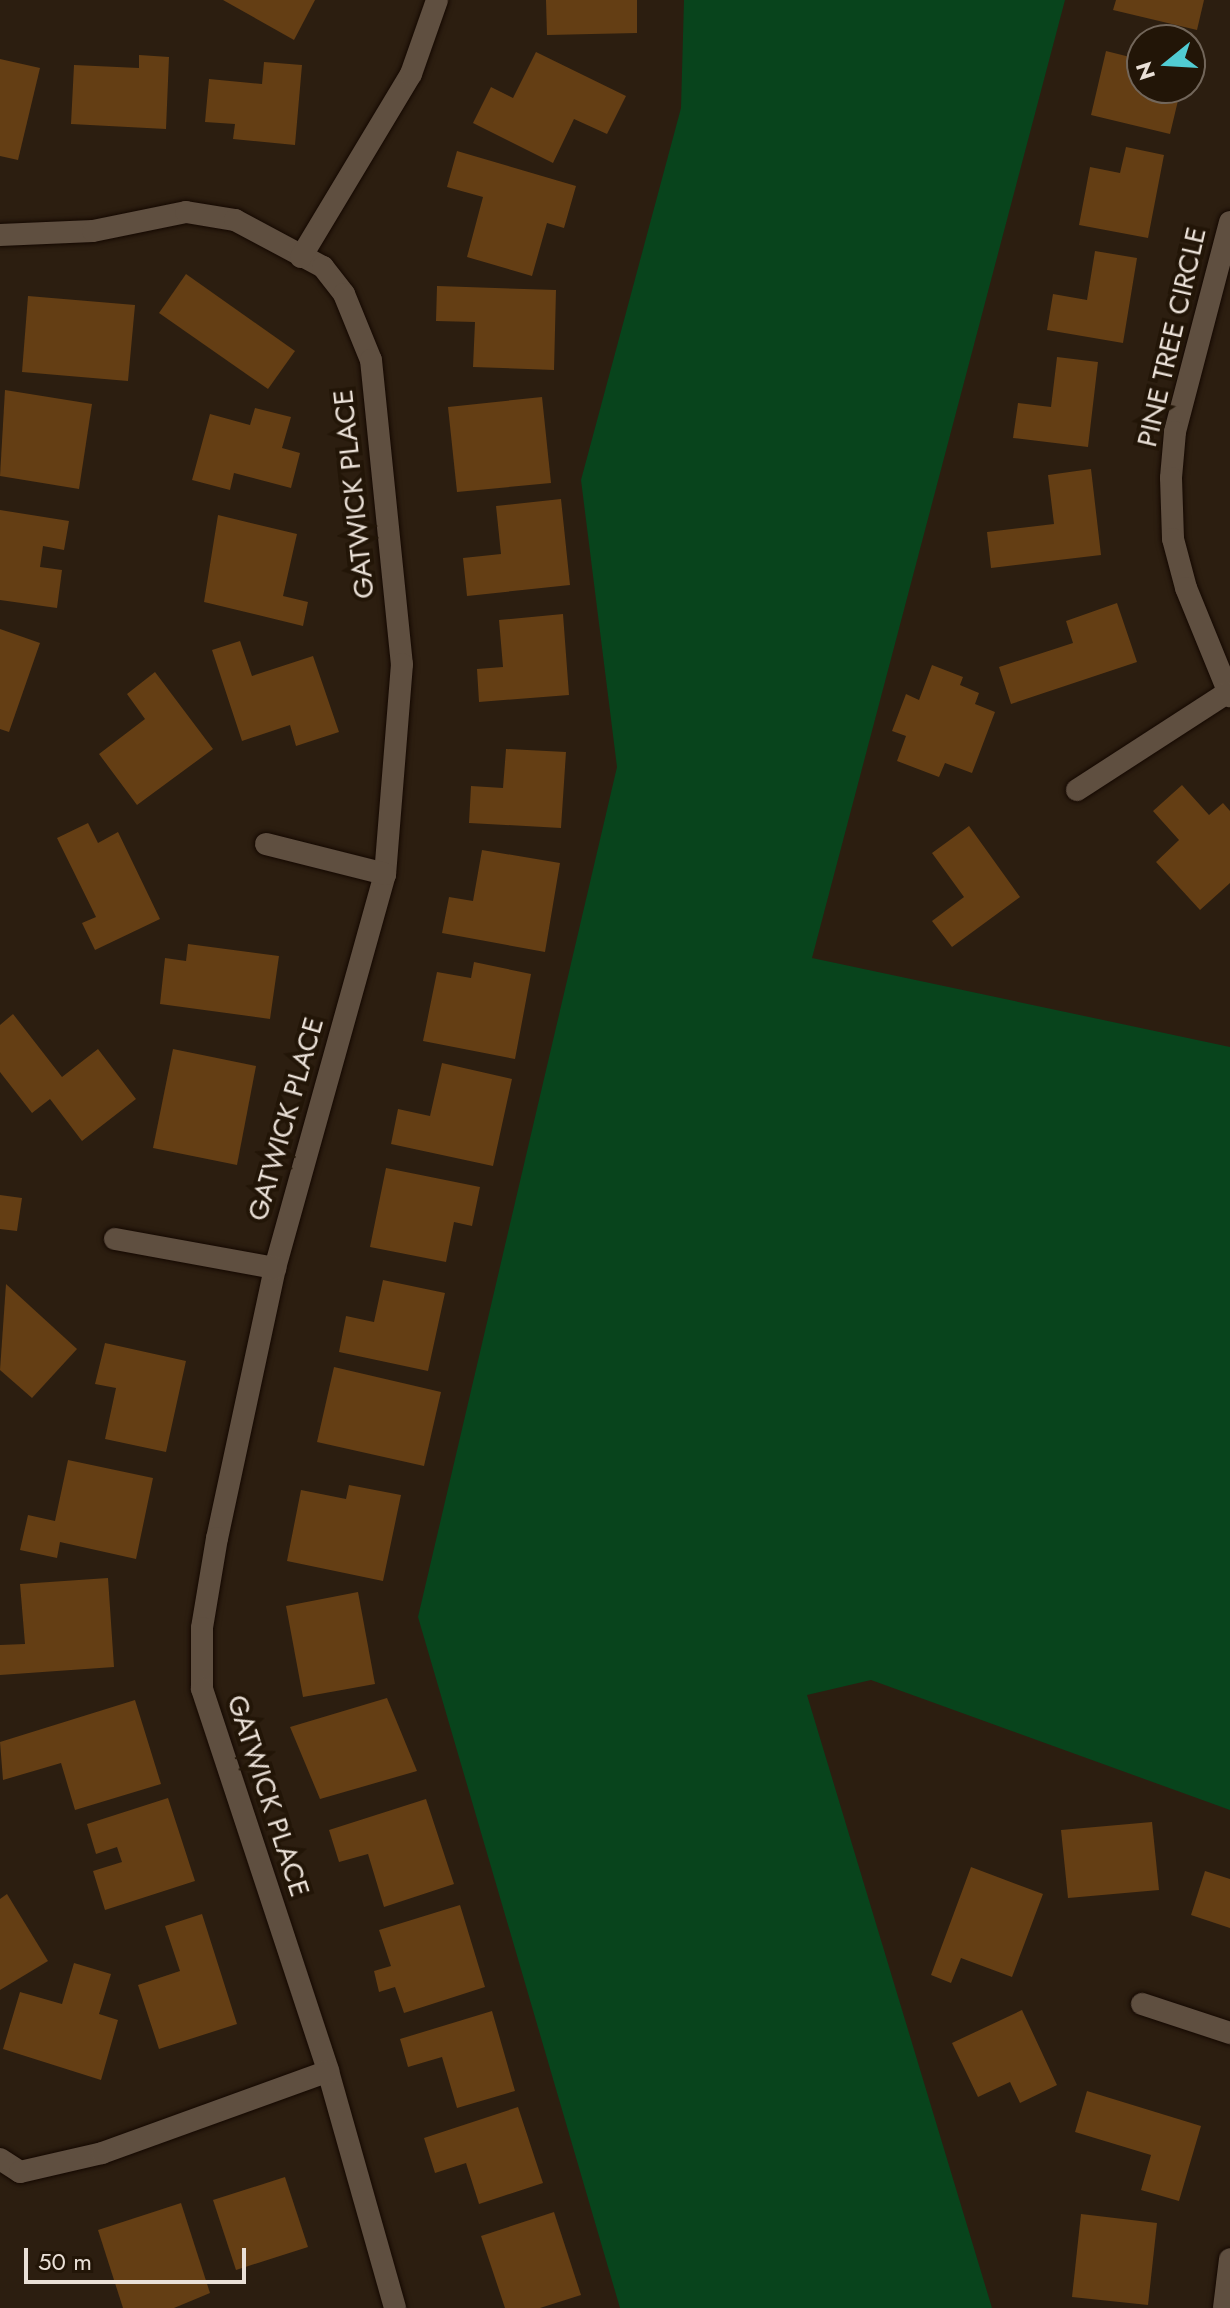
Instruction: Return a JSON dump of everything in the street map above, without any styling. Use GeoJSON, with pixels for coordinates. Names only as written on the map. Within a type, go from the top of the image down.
{"type":"FeatureCollection","features":[{"type":"Feature","properties":{"kind":"street"},"geometry":{"type":"LineString","coordinates":[[301,257],[411,74],[437,0]]}},
{"type":"Feature","properties":{"kind":"street","name":"GATWICK PLACE"},"geometry":{"type":"LineString","coordinates":[[0,235],[57,235],[212,213],[323,267],[344,294],[371,360],[402,664],[385,874],[275,1268],[217,1538],[202,1628],[202,1689],[328,2071],[395,2308]]}},
{"type":"Feature","properties":{"kind":"street","name":"PINE TREE CIRCLE"},"geometry":{"type":"LineString","coordinates":[[1229,695],[1186,588],[1173,539],[1171,478],[1175,432],[1230,222]]}},
{"type":"Feature","properties":{"kind":"street"},"geometry":{"type":"LineString","coordinates":[[1077,790],[1229,695]]}},
{"type":"Feature","properties":{"kind":"street"},"geometry":{"type":"LineString","coordinates":[[266,844],[385,874]]}},
{"type":"Feature","properties":{"kind":"street"},"geometry":{"type":"LineString","coordinates":[[115,1239],[275,1268]]}},
{"type":"Feature","properties":{"kind":"street"},"geometry":{"type":"LineString","coordinates":[[1142,2004],[1230,2033]]}},
{"type":"Feature","properties":{"kind":"street"},"geometry":{"type":"LineString","coordinates":[[0,2159],[20,2172],[102,2153],[328,2071]]}},
{"type":"Feature","properties":{"kind":"street"},"geometry":{"type":"LineString","coordinates":[[1224,2308],[1230,2259]]}},
{"type":"Feature","properties":{"kind":"green space"},"geometry":{"type":"Polygon","coordinates":[[[684,0],[1065,0],[812,958],[1230,1047],[1230,1810],[871,1680],[807,1695],[992,2308],[620,2308],[418,1617],[617,767],[581,480],[681,108],[684,0]]]}},
{"type":"Feature","properties":{"kind":"building"},"geometry":{"type":"Polygon","coordinates":[[[223,0],[315,0],[294,40],[223,0]]]}},
{"type":"Feature","properties":{"kind":"building"},"geometry":{"type":"Polygon","coordinates":[[[546,0],[637,0],[637,33],[547,35],[546,0]]]}},
{"type":"Feature","properties":{"kind":"building"},"geometry":{"type":"Polygon","coordinates":[[[1116,0],[1204,0],[1198,24],[1172,24],[1113,10],[1116,0]]]}},
{"type":"Feature","properties":{"kind":"building"},"geometry":{"type":"Polygon","coordinates":[[[1106,51],[1126,56],[1126,104],[1177,104],[1170,134],[1091,115],[1106,51]]]}},
{"type":"Feature","properties":{"kind":"building"},"geometry":{"type":"Polygon","coordinates":[[[536,52],[626,96],[607,134],[574,119],[553,163],[473,123],[491,87],[513,98],[536,52]]]}},
{"type":"Feature","properties":{"kind":"building"},"geometry":{"type":"Polygon","coordinates":[[[139,55],[169,57],[166,129],[71,124],[74,65],[139,68],[139,55]]]}},
{"type":"Feature","properties":{"kind":"building"},"geometry":{"type":"Polygon","coordinates":[[[0,59],[40,68],[18,160],[0,156],[0,59]]]}},
{"type":"Feature","properties":{"kind":"building"},"geometry":{"type":"Polygon","coordinates":[[[264,62],[302,65],[295,145],[233,139],[235,124],[205,122],[209,79],[262,84],[264,62]]]}},
{"type":"Feature","properties":{"kind":"building"},"geometry":{"type":"Polygon","coordinates":[[[1126,147],[1164,155],[1148,238],[1079,225],[1090,167],[1120,173],[1126,147]]]}},
{"type":"Feature","properties":{"kind":"building"},"geometry":{"type":"Polygon","coordinates":[[[457,151],[576,186],[564,228],[547,223],[532,276],[467,257],[483,197],[447,187],[457,151]]]}},
{"type":"Feature","properties":{"kind":"building"},"geometry":{"type":"Polygon","coordinates":[[[1095,251],[1137,258],[1123,343],[1047,330],[1053,294],[1087,300],[1095,251]]]}},
{"type":"Feature","properties":{"kind":"building"},"geometry":{"type":"Polygon","coordinates":[[[186,274],[295,351],[268,389],[159,313],[186,274]]]}},
{"type":"Feature","properties":{"kind":"building"},"geometry":{"type":"Polygon","coordinates":[[[437,286],[556,290],[554,370],[473,367],[475,322],[436,321],[437,286]]]}},
{"type":"Feature","properties":{"kind":"building"},"geometry":{"type":"Polygon","coordinates":[[[28,296],[135,305],[128,381],[22,372],[28,296]]]}},
{"type":"Feature","properties":{"kind":"building"},"geometry":{"type":"Polygon","coordinates":[[[1057,357],[1098,362],[1088,447],[1013,438],[1018,403],[1051,407],[1057,357]]]}},
{"type":"Feature","properties":{"kind":"building"},"geometry":{"type":"Polygon","coordinates":[[[5,390],[92,404],[79,489],[0,476],[5,390]]]}},
{"type":"Feature","properties":{"kind":"building"},"geometry":{"type":"Polygon","coordinates":[[[542,397],[551,483],[457,492],[448,407],[542,397]]]}},
{"type":"Feature","properties":{"kind":"building"},"geometry":{"type":"Polygon","coordinates":[[[255,408],[291,417],[282,448],[300,453],[291,488],[234,473],[230,490],[192,480],[210,414],[250,425],[255,408]]]}},
{"type":"Feature","properties":{"kind":"building"},"geometry":{"type":"Polygon","coordinates":[[[1091,469],[1101,555],[991,568],[987,532],[1054,524],[1048,475],[1091,469]]]}},
{"type":"Feature","properties":{"kind":"building"},"geometry":{"type":"Polygon","coordinates":[[[561,499],[570,585],[467,596],[463,558],[501,554],[496,506],[561,499]]]}},
{"type":"Feature","properties":{"kind":"building"},"geometry":{"type":"Polygon","coordinates":[[[0,510],[69,521],[64,550],[43,546],[40,567],[62,570],[57,608],[0,600],[0,510]]]}},
{"type":"Feature","properties":{"kind":"building"},"geometry":{"type":"Polygon","coordinates":[[[218,515],[297,534],[283,596],[308,602],[303,626],[204,602],[218,515]]]}},
{"type":"Feature","properties":{"kind":"building"},"geometry":{"type":"Polygon","coordinates":[[[1117,603],[1137,662],[1011,704],[999,667],[1073,643],[1066,621],[1117,603]]]}},
{"type":"Feature","properties":{"kind":"building"},"geometry":{"type":"Polygon","coordinates":[[[563,614],[569,695],[479,702],[477,669],[503,667],[499,620],[563,614]]]}},
{"type":"Feature","properties":{"kind":"building"},"geometry":{"type":"Polygon","coordinates":[[[0,629],[40,643],[9,732],[0,729],[0,629]]]}},
{"type":"Feature","properties":{"kind":"building"},"geometry":{"type":"Polygon","coordinates":[[[240,641],[252,676],[313,656],[339,732],[296,746],[290,725],[242,741],[212,650],[240,641]]]}},
{"type":"Feature","properties":{"kind":"building"},"geometry":{"type":"Polygon","coordinates":[[[932,665],[963,677],[960,685],[979,693],[975,704],[995,712],[972,773],[945,763],[939,777],[897,761],[906,736],[892,731],[906,694],[919,700],[932,665]]]}},
{"type":"Feature","properties":{"kind":"building"},"geometry":{"type":"Polygon","coordinates":[[[155,672],[213,749],[137,805],[99,754],[145,719],[127,694],[155,672]]]}},
{"type":"Feature","properties":{"kind":"building"},"geometry":{"type":"Polygon","coordinates":[[[506,749],[566,752],[561,828],[469,823],[471,786],[503,788],[506,749]]]}},
{"type":"Feature","properties":{"kind":"building"},"geometry":{"type":"Polygon","coordinates":[[[1182,785],[1209,815],[1223,803],[1230,811],[1230,883],[1200,910],[1156,862],[1179,840],[1153,811],[1182,785]]]}},
{"type":"Feature","properties":{"kind":"building"},"geometry":{"type":"Polygon","coordinates":[[[88,823],[98,843],[118,832],[160,919],[95,950],[82,923],[96,917],[57,838],[88,823]]]}},
{"type":"Feature","properties":{"kind":"building"},"geometry":{"type":"Polygon","coordinates":[[[969,826],[1020,897],[952,947],[932,921],[964,897],[932,853],[969,826]]]}},
{"type":"Feature","properties":{"kind":"building"},"geometry":{"type":"Polygon","coordinates":[[[482,850],[560,863],[545,952],[442,933],[449,897],[473,901],[482,850]]]}},
{"type":"Feature","properties":{"kind":"building"},"geometry":{"type":"Polygon","coordinates":[[[188,944],[279,956],[270,1019],[160,1004],[165,958],[186,961],[188,944]]]}},
{"type":"Feature","properties":{"kind":"building"},"geometry":{"type":"Polygon","coordinates":[[[474,962],[531,974],[515,1059],[423,1041],[437,972],[471,978],[474,962]]]}},
{"type":"Feature","properties":{"kind":"building"},"geometry":{"type":"Polygon","coordinates":[[[13,1014],[62,1077],[98,1049],[136,1099],[82,1141],[50,1099],[32,1113],[0,1072],[0,1025],[13,1014]]]}},
{"type":"Feature","properties":{"kind":"building"},"geometry":{"type":"Polygon","coordinates":[[[173,1049],[256,1066],[237,1165],[153,1148],[173,1049]]]}},
{"type":"Feature","properties":{"kind":"building"},"geometry":{"type":"Polygon","coordinates":[[[442,1063],[512,1079],[493,1166],[391,1144],[398,1109],[430,1116],[442,1063]]]}},
{"type":"Feature","properties":{"kind":"building"},"geometry":{"type":"Polygon","coordinates":[[[386,1168],[480,1187],[472,1226],[454,1222],[446,1262],[370,1247],[386,1168]]]}},
{"type":"Feature","properties":{"kind":"building"},"geometry":{"type":"Polygon","coordinates":[[[0,1195],[22,1198],[17,1231],[0,1229],[0,1195]]]}},
{"type":"Feature","properties":{"kind":"building"},"geometry":{"type":"Polygon","coordinates":[[[383,1280],[445,1293],[428,1371],[339,1352],[346,1316],[374,1322],[383,1280]]]}},
{"type":"Feature","properties":{"kind":"building"},"geometry":{"type":"Polygon","coordinates":[[[6,1284],[77,1349],[32,1398],[0,1370],[6,1284]]]}},
{"type":"Feature","properties":{"kind":"building"},"geometry":{"type":"Polygon","coordinates":[[[105,1343],[186,1361],[166,1452],[105,1439],[116,1388],[95,1384],[105,1343]]]}},
{"type":"Feature","properties":{"kind":"building"},"geometry":{"type":"Polygon","coordinates":[[[334,1367],[441,1392],[424,1466],[317,1442],[334,1367]]]}},
{"type":"Feature","properties":{"kind":"building"},"geometry":{"type":"Polygon","coordinates":[[[68,1460],[153,1478],[136,1559],[60,1542],[57,1558],[20,1550],[28,1515],[55,1521],[68,1460]]]}},
{"type":"Feature","properties":{"kind":"building"},"geometry":{"type":"Polygon","coordinates":[[[349,1485],[401,1495],[383,1581],[287,1561],[301,1490],[346,1499],[349,1485]]]}},
{"type":"Feature","properties":{"kind":"building"},"geometry":{"type":"Polygon","coordinates":[[[108,1578],[114,1667],[0,1675],[0,1645],[25,1644],[20,1584],[108,1578]]]}},
{"type":"Feature","properties":{"kind":"building"},"geometry":{"type":"Polygon","coordinates":[[[358,1592],[375,1684],[303,1697],[286,1606],[358,1592]]]}},
{"type":"Feature","properties":{"kind":"building"},"geometry":{"type":"Polygon","coordinates":[[[387,1698],[417,1771],[320,1799],[290,1727],[387,1698]]]}},
{"type":"Feature","properties":{"kind":"building"},"geometry":{"type":"Polygon","coordinates":[[[135,1700],[161,1784],[75,1810],[61,1763],[3,1780],[0,1742],[135,1700]]]}},
{"type":"Feature","properties":{"kind":"building"},"geometry":{"type":"Polygon","coordinates":[[[168,1798],[195,1881],[105,1910],[93,1871],[122,1862],[117,1847],[96,1854],[87,1824],[168,1798]]]}},
{"type":"Feature","properties":{"kind":"building"},"geometry":{"type":"Polygon","coordinates":[[[426,1799],[454,1884],[384,1907],[368,1854],[339,1862],[329,1830],[426,1799]]]}},
{"type":"Feature","properties":{"kind":"building"},"geometry":{"type":"Polygon","coordinates":[[[1152,1822],[1159,1890],[1068,1898],[1061,1830],[1152,1822]]]}},
{"type":"Feature","properties":{"kind":"building"},"geometry":{"type":"Polygon","coordinates":[[[971,1867],[1043,1894],[1012,1977],[961,1958],[951,1983],[931,1975],[971,1867]]]}},
{"type":"Feature","properties":{"kind":"building"},"geometry":{"type":"Polygon","coordinates":[[[1205,1871],[1230,1879],[1230,1928],[1191,1915],[1205,1871]]]}},
{"type":"Feature","properties":{"kind":"building"},"geometry":{"type":"Polygon","coordinates":[[[7,1894],[48,1961],[0,1990],[0,1899],[7,1894]]]}},
{"type":"Feature","properties":{"kind":"building"},"geometry":{"type":"Polygon","coordinates":[[[460,1905],[485,1987],[404,2013],[395,1987],[379,1992],[374,1971],[391,1966],[379,1930],[460,1905]]]}},
{"type":"Feature","properties":{"kind":"building"},"geometry":{"type":"Polygon","coordinates":[[[202,1914],[237,2024],[159,2049],[138,1985],[180,1971],[165,1926],[202,1914]]]}},
{"type":"Feature","properties":{"kind":"building"},"geometry":{"type":"Polygon","coordinates":[[[74,1963],[111,1974],[99,2014],[118,2020],[101,2080],[3,2049],[20,1992],[62,2004],[74,1963]]]}},
{"type":"Feature","properties":{"kind":"building"},"geometry":{"type":"Polygon","coordinates":[[[1022,2010],[1057,2085],[1020,2103],[1010,2082],[978,2097],[952,2043],[1022,2010]]]}},
{"type":"Feature","properties":{"kind":"building"},"geometry":{"type":"Polygon","coordinates":[[[492,2011],[515,2091],[457,2108],[442,2057],[408,2067],[400,2039],[492,2011]]]}},
{"type":"Feature","properties":{"kind":"building"},"geometry":{"type":"Polygon","coordinates":[[[1087,2091],[1201,2126],[1179,2201],[1141,2190],[1151,2155],[1075,2132],[1087,2091]]]}},
{"type":"Feature","properties":{"kind":"building"},"geometry":{"type":"Polygon","coordinates":[[[518,2107],[543,2183],[479,2204],[466,2163],[435,2173],[424,2138],[518,2107]]]}},
{"type":"Feature","properties":{"kind":"building"},"geometry":{"type":"Polygon","coordinates":[[[285,2177],[308,2247],[236,2270],[213,2200],[285,2177]]]}},
{"type":"Feature","properties":{"kind":"building"},"geometry":{"type":"Polygon","coordinates":[[[181,2203],[210,2293],[174,2308],[123,2308],[98,2230],[181,2203]]]}},
{"type":"Feature","properties":{"kind":"building"},"geometry":{"type":"Polygon","coordinates":[[[554,2212],[581,2295],[540,2308],[505,2308],[481,2236],[554,2212]]]}},
{"type":"Feature","properties":{"kind":"building"},"geometry":{"type":"Polygon","coordinates":[[[1081,2214],[1157,2223],[1148,2305],[1072,2297],[1081,2214]]]}}]}
